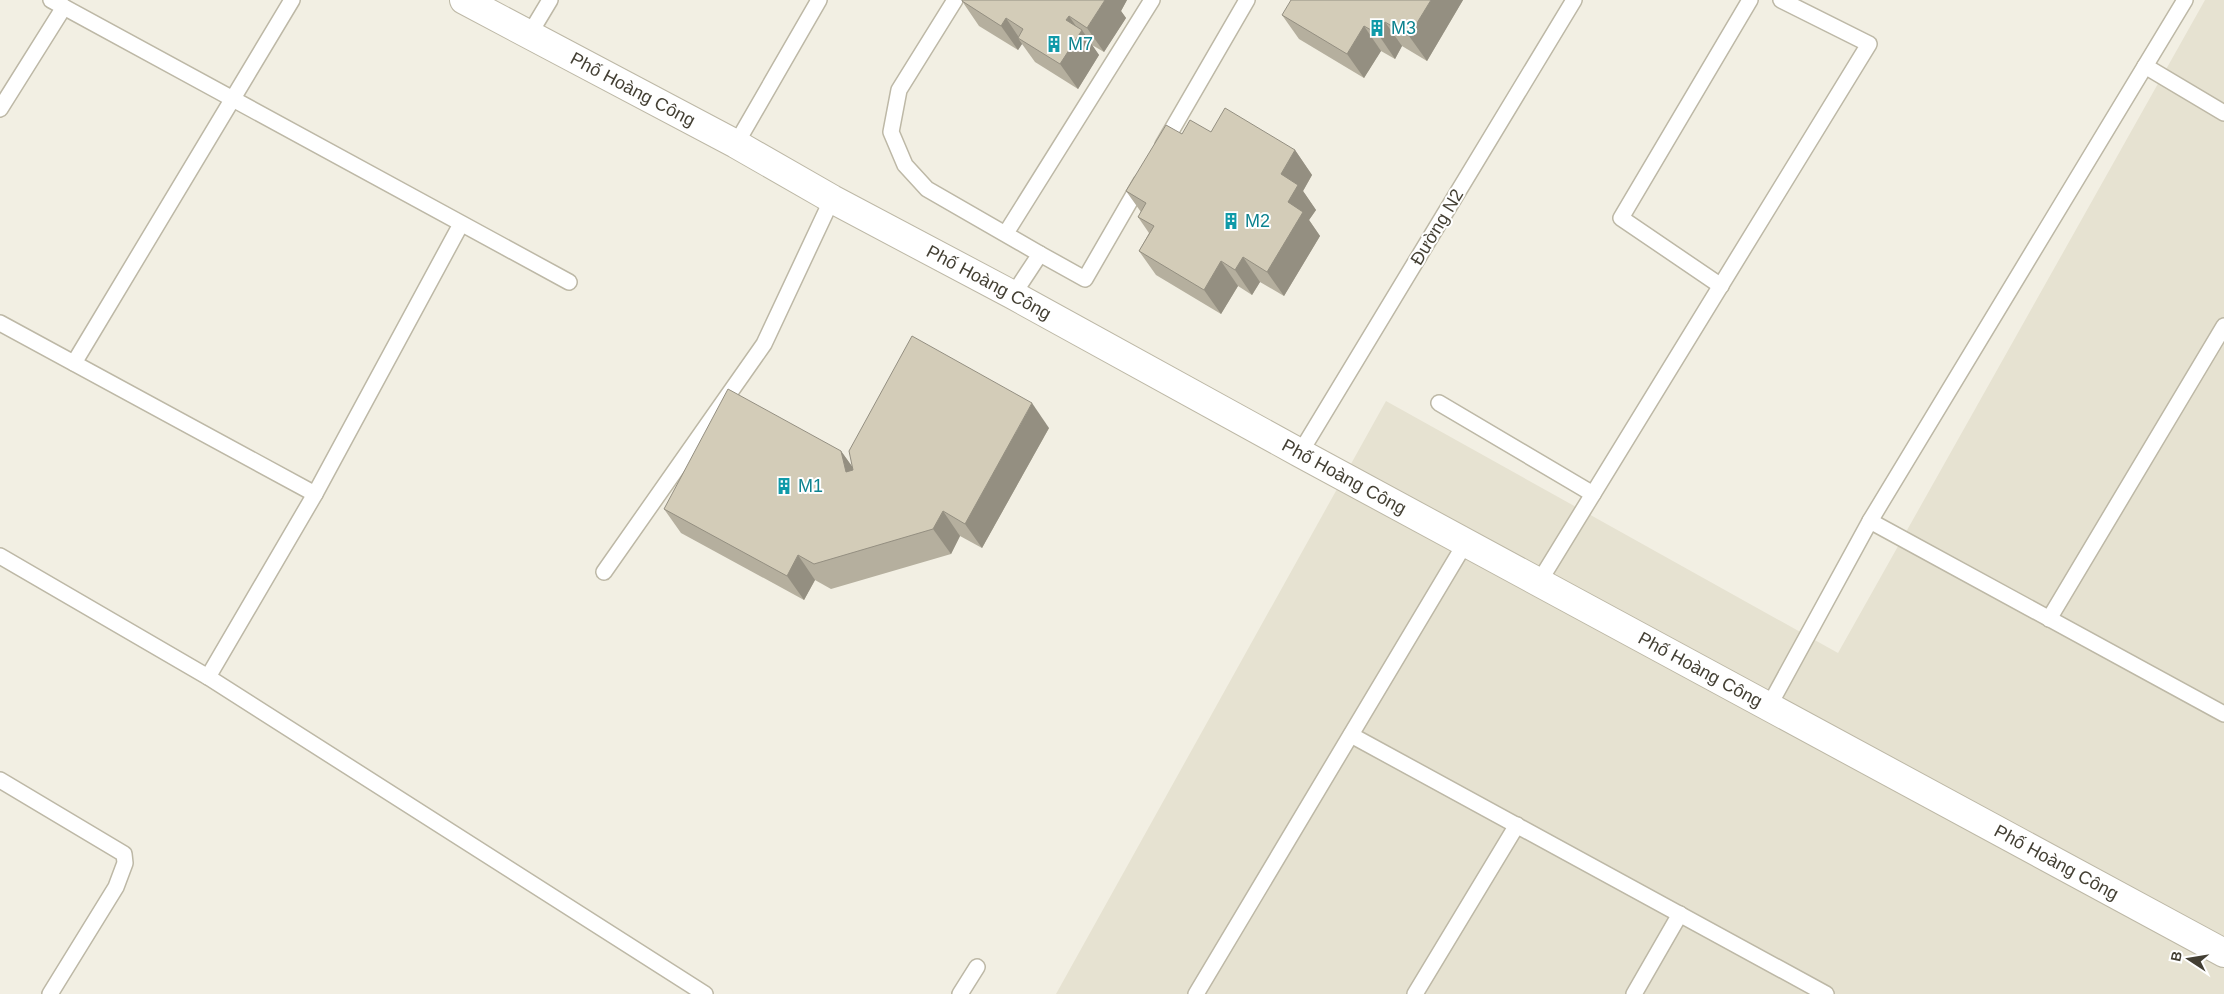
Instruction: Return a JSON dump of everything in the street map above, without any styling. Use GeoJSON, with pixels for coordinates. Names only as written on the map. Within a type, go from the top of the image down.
{"type":"FeatureCollection","features":[{"type":"Feature","properties":{"kind":"street","name":"Phố Hoàng Công"},"geometry":{"type":"LineString","coordinates":[[464,0],[736,144],[832,199],[1300,454],[2224,952]]}},
{"type":"Feature","properties":{"kind":"lane"},"geometry":{"type":"LineString","coordinates":[[74,363],[292,0]]}},
{"type":"Feature","properties":{"kind":"lane"},"geometry":{"type":"LineString","coordinates":[[529,35],[550,0]]}},
{"type":"Feature","properties":{"kind":"lane"},"geometry":{"type":"LineString","coordinates":[[736,144],[819,0]]}},
{"type":"Feature","properties":{"kind":"lane"},"geometry":{"type":"LineString","coordinates":[[955,0],[900,90],[891,132],[905,165],[927,189],[1085,279],[1247,0]]}},
{"type":"Feature","properties":{"kind":"lane"},"geometry":{"type":"LineString","coordinates":[[1006,233],[1152,0]]}},
{"type":"Feature","properties":{"kind":"lane","name":"Đường N2"},"geometry":{"type":"LineString","coordinates":[[1300,454],[1574,0]]}},
{"type":"Feature","properties":{"kind":"lane"},"geometry":{"type":"LineString","coordinates":[[1721,286],[1621,218],[1750,0]]}},
{"type":"Feature","properties":{"kind":"lane"},"geometry":{"type":"LineString","coordinates":[[1539,582],[1869,44],[1781,0]]}},
{"type":"Feature","properties":{"kind":"lane"},"geometry":{"type":"LineString","coordinates":[[1769,706],[1870,521],[2185,0]]}},
{"type":"Feature","properties":{"kind":"lane"},"geometry":{"type":"LineString","coordinates":[[0,109],[58,3],[569,282]]}},
{"type":"Feature","properties":{"kind":"lane"},"geometry":{"type":"LineString","coordinates":[[2146,66],[2224,113]]}},
{"type":"Feature","properties":{"kind":"lane"},"geometry":{"type":"LineString","coordinates":[[604,572],[764,344],[832,199]]}},
{"type":"Feature","properties":{"kind":"lane"},"geometry":{"type":"LineString","coordinates":[[208,677],[315,494],[461,224]]}},
{"type":"Feature","properties":{"kind":"lane"},"geometry":{"type":"LineString","coordinates":[[1013,296],[1040,254]]}},
{"type":"Feature","properties":{"kind":"lane"},"geometry":{"type":"LineString","coordinates":[[0,323],[315,494]]}},
{"type":"Feature","properties":{"kind":"lane"},"geometry":{"type":"LineString","coordinates":[[2050,619],[2224,326]]}},
{"type":"Feature","properties":{"kind":"lane"},"geometry":{"type":"LineString","coordinates":[[1439,403],[1593,494]]}},
{"type":"Feature","properties":{"kind":"lane"},"geometry":{"type":"LineString","coordinates":[[1870,521],[2050,619],[2222,708]]}},
{"type":"Feature","properties":{"kind":"lane"},"geometry":{"type":"LineString","coordinates":[[1196,994],[1466,542]]}},
{"type":"Feature","properties":{"kind":"lane"},"geometry":{"type":"LineString","coordinates":[[0,556],[208,677],[705,994]]}},
{"type":"Feature","properties":{"kind":"lane"},"geometry":{"type":"LineString","coordinates":[[1351,734],[1826,994]]}},
{"type":"Feature","properties":{"kind":"lane"},"geometry":{"type":"LineString","coordinates":[[0,780],[124,854],[125,863],[116,887],[50,994]]}},
{"type":"Feature","properties":{"kind":"lane"},"geometry":{"type":"LineString","coordinates":[[1415,994],[1517,825]]}},
{"type":"Feature","properties":{"kind":"lane"},"geometry":{"type":"LineString","coordinates":[[1634,994],[1680,914]]}},
{"type":"Feature","properties":{"kind":"lane"},"geometry":{"type":"LineString","coordinates":[[960,994],[977,967]]}},
{"type":"Feature","properties":{"kind":"shaded area"},"geometry":{"type":"Polygon","coordinates":[[[2205,0],[2224,0],[2224,994],[1056,994],[1386,401],[1838,653],[2205,0]]]}},
{"type":"Feature","properties":{"kind":"building"},"geometry":{"type":"Polygon","coordinates":[[[962,0],[1105,0],[1087,28],[1069,16],[1066,20],[1082,30],[1060,64],[1018,38],[1023,29],[1006,18],[1001,26],[962,0]]]}},
{"type":"Feature","properties":{"kind":"building"},"geometry":{"type":"Polygon","coordinates":[[[1291,0],[1431,0],[1409,36],[1385,22],[1378,34],[1364,26],[1347,54],[1282,15],[1291,0]]]}},
{"type":"Feature","properties":{"kind":"building","name":"M2"},"geometry":{"type":"Polygon","coordinates":[[[1225,108],[1295,150],[1281,174],[1298,185],[1288,202],[1303,212],[1267,272],[1243,257],[1235,270],[1221,261],[1204,290],[1139,251],[1154,226],[1138,217],[1146,203],[1126,191],[1166,125],[1182,134],[1190,120],[1211,132],[1225,108]]]}},
{"type":"Feature","properties":{"kind":"building","name":"M1"},"geometry":{"type":"Polygon","coordinates":[[[912,336],[1032,403],[965,524],[943,511],[933,529],[814,564],[798,555],[787,576],[664,509],[728,389],[841,451],[846,472],[853,470],[849,451],[912,336]]]}},
{"type":"Feature","properties":{"kind":"place","name":"M3"},"geometry":{"type":"Point","coordinates":[1377,28]}},
{"type":"Feature","properties":{"kind":"place","name":"M7"},"geometry":{"type":"Point","coordinates":[1054,44]}},
{"type":"Feature","properties":{"kind":"place","name":"M2"},"geometry":{"type":"Point","coordinates":[1231,221]}},
{"type":"Feature","properties":{"kind":"place","name":"M1"},"geometry":{"type":"Point","coordinates":[784,486]}}]}
